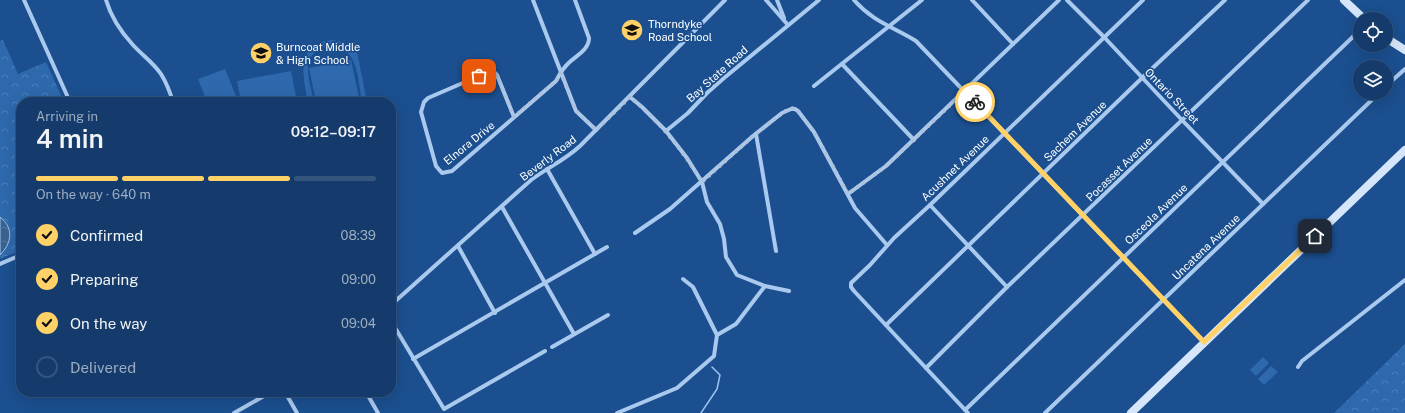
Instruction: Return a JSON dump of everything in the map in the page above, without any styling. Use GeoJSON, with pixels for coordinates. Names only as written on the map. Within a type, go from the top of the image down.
{"type":"FeatureCollection","features":[{"type":"Feature","properties":{"kind":"street"},"geometry":{"type":"LineString","coordinates":[[24,0],[68,97]]}},
{"type":"Feature","properties":{"kind":"street"},"geometry":{"type":"LineString","coordinates":[[106,0],[123,33],[151,61],[165,80],[171,97]]}},
{"type":"Feature","properties":{"kind":"street"},"geometry":{"type":"LineString","coordinates":[[533,0],[576,111],[596,130]]}},
{"type":"Feature","properties":{"kind":"street","name":"Elnora Drive"},"geometry":{"type":"LineString","coordinates":[[514,117],[497,75],[494,72],[490,72],[428,98],[424,102],[421,112],[436,166],[442,173],[456,168],[556,81],[564,67],[586,48],[589,43],[588,34],[575,0]]}},
{"type":"Feature","properties":{"kind":"street","name":"Beverly Road"},"geometry":{"type":"LineString","coordinates":[[396,301],[546,169],[569,156],[630,97],[725,0]]}},
{"type":"Feature","properties":{"kind":"street"},"geometry":{"type":"LineString","coordinates":[[766,0],[788,25]]}},
{"type":"Feature","properties":{"kind":"street"},"geometry":{"type":"LineString","coordinates":[[777,0],[788,25]]}},
{"type":"Feature","properties":{"kind":"street","name":"Bay State Road"},"geometry":{"type":"LineString","coordinates":[[666,131],[688,113],[724,78],[819,0]]}},
{"type":"Feature","properties":{"kind":"street"},"geometry":{"type":"LineString","coordinates":[[854,0],[868,15],[916,41],[1204,342]]}},
{"type":"Feature","properties":{"kind":"street"},"geometry":{"type":"LineString","coordinates":[[814,86],[922,0]]}},
{"type":"Feature","properties":{"kind":"street"},"geometry":{"type":"LineString","coordinates":[[972,0],[1014,44]]}},
{"type":"Feature","properties":{"kind":"street"},"geometry":{"type":"LineString","coordinates":[[848,194],[886,166],[1059,0]]}},
{"type":"Feature","properties":{"kind":"street","name":"Ontario Street"},"geometry":{"type":"LineString","coordinates":[[1067,0],[1263,204]]}},
{"type":"Feature","properties":{"kind":"street","name":"Acushnet Avenue"},"geometry":{"type":"LineString","coordinates":[[886,325],[854,292],[851,284],[887,245],[1142,0]]}},
{"type":"Feature","properties":{"kind":"street","name":"Sachem Avenue"},"geometry":{"type":"LineString","coordinates":[[886,325],[1225,0]]}},
{"type":"Feature","properties":{"kind":"street","name":"Pocasset Avenue"},"geometry":{"type":"LineString","coordinates":[[926,368],[1007,288],[1308,0]]}},
{"type":"Feature","properties":{"kind":"street"},"geometry":{"type":"LineString","coordinates":[[1347,1],[1357,12]]}},
{"type":"Feature","properties":{"kind":"street","name":"Osceola Avenue"},"geometry":{"type":"LineString","coordinates":[[967,411],[1353,37]]}},
{"type":"Feature","properties":{"kind":"street"},"geometry":{"type":"LineString","coordinates":[[1393,42],[1405,50]]}},
{"type":"Feature","properties":{"kind":"street"},"geometry":{"type":"LineString","coordinates":[[842,64],[914,140]]}},
{"type":"Feature","properties":{"kind":"street"},"geometry":{"type":"LineString","coordinates":[[1393,79],[1405,68]]}},
{"type":"Feature","properties":{"kind":"street"},"geometry":{"type":"LineString","coordinates":[[630,97],[666,131],[687,158],[702,182],[707,202],[720,224],[724,239],[726,258],[737,275],[765,286],[790,291]]}},
{"type":"Feature","properties":{"kind":"street","name":"Uncatena Avenue"},"geometry":{"type":"LineString","coordinates":[[1045,413],[1372,100]]}},
{"type":"Feature","properties":{"kind":"street"},"geometry":{"type":"LineString","coordinates":[[635,232],[670,209],[756,134],[782,113],[791,108],[798,111],[814,132],[858,213],[887,245]]}},
{"type":"Feature","properties":{"kind":"street"},"geometry":{"type":"LineString","coordinates":[[756,134],[776,251]]}},
{"type":"Feature","properties":{"kind":"street"},"geometry":{"type":"LineString","coordinates":[[1131,413],[1405,150]]}},
{"type":"Feature","properties":{"kind":"street"},"geometry":{"type":"LineString","coordinates":[[546,169],[595,254]]}},
{"type":"Feature","properties":{"kind":"street"},"geometry":{"type":"LineString","coordinates":[[930,205],[1007,288]]}},
{"type":"Feature","properties":{"kind":"street"},"geometry":{"type":"LineString","coordinates":[[502,207],[574,334]]}},
{"type":"Feature","properties":{"kind":"street"},"geometry":{"type":"LineString","coordinates":[[458,246],[495,313]]}},
{"type":"Feature","properties":{"kind":"street"},"geometry":{"type":"LineString","coordinates":[[413,359],[608,247]]}},
{"type":"Feature","properties":{"kind":"street"},"geometry":{"type":"LineString","coordinates":[[0,264],[16,257]]}},
{"type":"Feature","properties":{"kind":"street"},"geometry":{"type":"LineString","coordinates":[[617,413],[677,388],[714,356],[717,335],[693,287],[683,279]]}},
{"type":"Feature","properties":{"kind":"street"},"geometry":{"type":"LineString","coordinates":[[1298,367],[1302,361],[1405,280]]}},
{"type":"Feature","properties":{"kind":"street"},"geometry":{"type":"LineString","coordinates":[[717,335],[736,324],[765,286]]}},
{"type":"Feature","properties":{"kind":"street"},"geometry":{"type":"LineString","coordinates":[[552,347],[608,315]]}},
{"type":"Feature","properties":{"kind":"street"},"geometry":{"type":"LineString","coordinates":[[886,325],[967,411]]}},
{"type":"Feature","properties":{"kind":"street"},"geometry":{"type":"LineString","coordinates":[[396,330],[444,409],[545,351]]}},
{"type":"Feature","properties":{"kind":"street"},"geometry":{"type":"LineString","coordinates":[[234,413],[262,397]]}},
{"type":"Feature","properties":{"kind":"street"},"geometry":{"type":"LineString","coordinates":[[288,397],[298,413]]}},
{"type":"Feature","properties":{"kind":"street"},"geometry":{"type":"LineString","coordinates":[[369,397],[378,413]]}},
{"type":"Feature","properties":{"kind":"green space"},"geometry":{"type":"Polygon","coordinates":[[[3,40],[18,74],[46,62],[62,97],[16,97],[16,252],[0,259],[0,41],[3,40]]]}},
{"type":"Feature","properties":{"kind":"green space"},"geometry":{"type":"Polygon","coordinates":[[[333,40],[341,42],[351,48],[351,43],[355,42],[366,97],[361,97],[357,73],[351,57],[346,51],[340,48],[326,46],[314,52],[310,58],[308,74],[313,97],[307,97],[304,81],[304,62],[312,47],[321,42],[333,40]]]}},
{"type":"Feature","properties":{"kind":"green space"},"geometry":{"type":"Polygon","coordinates":[[[351,60],[359,97],[315,97],[309,68],[351,60]]]}},
{"type":"Feature","properties":{"kind":"green space"},"geometry":{"type":"Polygon","coordinates":[[[225,69],[236,96],[205,97],[198,79],[225,69]]]}},
{"type":"Feature","properties":{"kind":"green space"},"geometry":{"type":"Polygon","coordinates":[[[291,71],[296,97],[240,97],[237,81],[291,71]]]}},
{"type":"Feature","properties":{"kind":"green space"},"geometry":{"type":"Polygon","coordinates":[[[1405,344],[1405,413],[1334,413],[1405,344]]]}},
{"type":"Feature","properties":{"kind":"green space"},"geometry":{"type":"Polygon","coordinates":[[[1263,357],[1269,363],[1256,376],[1250,370],[1263,357]]]}},
{"type":"Feature","properties":{"kind":"green space"},"geometry":{"type":"Polygon","coordinates":[[[1271,366],[1278,372],[1264,385],[1258,379],[1271,366]]]}},
{"type":"Feature","properties":{"kind":"water"},"geometry":{"type":"Polygon","coordinates":[[[0,217],[8,226],[10,236],[7,246],[0,255],[0,217]]]}},
{"type":"Feature","properties":{"kind":"waterway"},"geometry":{"type":"LineString","coordinates":[[701,413],[717,389],[720,375],[712,367]]}},
{"type":"Feature","properties":{"kind":"way so far"},"geometry":{"type":"LineString","coordinates":[[479,76],[490,72],[494,72],[497,75],[514,117],[556,81],[561,73],[576,111],[596,130],[630,97],[654,118],[666,131],[687,158],[702,182],[753,136],[784,111],[791,108],[795,109],[814,132],[848,194],[886,166],[965,91],[975,102]]}},
{"type":"Feature","properties":{"kind":"place","name":"Thorndyke Road School"},"geometry":{"type":"Point","coordinates":[632,30]}},
{"type":"Feature","properties":{"kind":"place","name":"Burncoat Middle & High School"},"geometry":{"type":"Point","coordinates":[261,53]}},
{"type":"Feature","properties":{"kind":"route"},"geometry":{"type":"LineString","coordinates":[[975,102],[1204,342],[1296,256],[1315,236]]}}]}
